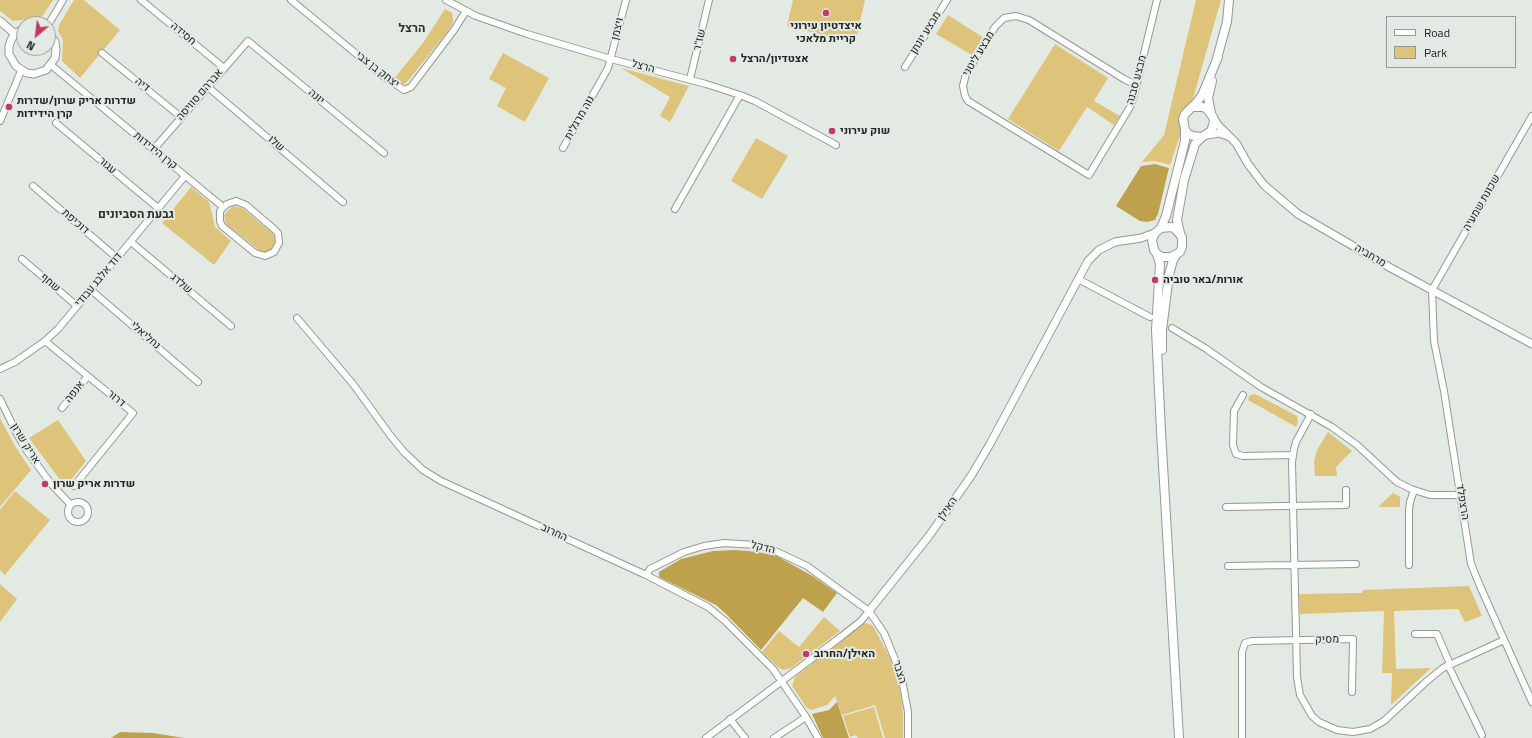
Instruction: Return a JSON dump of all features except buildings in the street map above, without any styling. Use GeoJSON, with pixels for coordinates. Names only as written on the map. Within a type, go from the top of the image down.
{"type":"FeatureCollection","features":[{"type":"Feature","properties":{"kind":"main road"},"geometry":{"type":"LineString","coordinates":[[1160,431],[1162,330],[1169,275],[1173,260],[1182,247],[1183,242],[1177,220],[1184,180],[1195,144],[1213,127],[1208,98],[1226,22],[1229,0]]}},
{"type":"Feature","properties":{"kind":"main road"},"geometry":{"type":"LineString","coordinates":[[1178,738],[1160,431],[1156,330],[1160,264],[1152,240],[1169,205],[1181,160],[1185,141],[1183,119],[1185,114],[1192,108],[1203,93],[1218,56]]}},
{"type":"Feature","properties":{"kind":"main road"},"geometry":{"type":"LineString","coordinates":[[1192,108],[1203,107],[1212,115]]}},
{"type":"Feature","properties":{"kind":"main road"},"geometry":{"type":"LineString","coordinates":[[1185,130],[1193,136],[1205,136]]}},
{"type":"Feature","properties":{"kind":"main road"},"geometry":{"type":"LineString","coordinates":[[1158,230],[1172,227],[1180,233]]}},
{"type":"Feature","properties":{"kind":"main road"},"geometry":{"type":"LineString","coordinates":[[1155,251],[1166,258],[1176,255]]}},
{"type":"Feature","properties":{"kind":"street"},"geometry":{"type":"LineString","coordinates":[[54,16],[63,0]]}},
{"type":"Feature","properties":{"kind":"street","name":"חסידה"},"geometry":{"type":"LineString","coordinates":[[141,0],[224,68]]}},
{"type":"Feature","properties":{"kind":"street","name":"יצחק בן צבי"},"geometry":{"type":"LineString","coordinates":[[291,0],[383,76],[404,90],[411,87],[454,30],[466,11]]}},
{"type":"Feature","properties":{"kind":"street","name":"הרצל"},"geometry":{"type":"LineString","coordinates":[[446,0],[476,16],[515,30],[611,59],[690,79],[755,101],[836,145]]}},
{"type":"Feature","properties":{"kind":"street","name":"ויצמן"},"geometry":{"type":"LineString","coordinates":[[597,87],[611,59],[626,0]]}},
{"type":"Feature","properties":{"kind":"street","name":"שז\"ר"},"geometry":{"type":"LineString","coordinates":[[690,79],[709,0]]}},
{"type":"Feature","properties":{"kind":"street","name":"מבצע יונתן"},"geometry":{"type":"LineString","coordinates":[[905,67],[947,0]]}},
{"type":"Feature","properties":{"kind":"street","name":"מבצע סבנה"},"geometry":{"type":"LineString","coordinates":[[1089,175],[1126,115],[1133,99],[1157,0]]}},
{"type":"Feature","properties":{"kind":"street","name":"מבצע ליטני"},"geometry":{"type":"LineString","coordinates":[[1089,175],[968,101],[965,96],[963,86],[966,74],[995,27],[1004,18],[1016,16],[1029,20],[1136,85]]}},
{"type":"Feature","properties":{"kind":"street"},"geometry":{"type":"LineString","coordinates":[[0,21],[15,34],[9,47],[9,54],[12,61],[21,71],[34,74],[40,72],[51,65],[55,56]]}},
{"type":"Feature","properties":{"kind":"street","name":"אברהם סוויסה"},"geometry":{"type":"LineString","coordinates":[[153,150],[248,41]]}},
{"type":"Feature","properties":{"kind":"street","name":"יונה"},"geometry":{"type":"LineString","coordinates":[[248,41],[384,153]]}},
{"type":"Feature","properties":{"kind":"street","name":"דיה"},"geometry":{"type":"LineString","coordinates":[[102,53],[181,118]]}},
{"type":"Feature","properties":{"kind":"street","name":"קרן הידידות"},"geometry":{"type":"LineString","coordinates":[[51,65],[223,207]]}},
{"type":"Feature","properties":{"kind":"street"},"geometry":{"type":"LineString","coordinates":[[0,121],[21,71]]}},
{"type":"Feature","properties":{"kind":"street","name":"שלו"},"geometry":{"type":"LineString","coordinates":[[208,87],[343,202]]}},
{"type":"Feature","properties":{"kind":"street","name":"נוה מרגלית"},"geometry":{"type":"LineString","coordinates":[[563,148],[597,87]]}},
{"type":"Feature","properties":{"kind":"street"},"geometry":{"type":"LineString","coordinates":[[675,208],[740,96]]}},
{"type":"Feature","properties":{"kind":"street","name":"מרחביה"},"geometry":{"type":"LineString","coordinates":[[1212,115],[1218,125],[1232,138],[1264,185],[1298,214],[1389,267],[1532,344]]}},
{"type":"Feature","properties":{"kind":"street","name":"שכונת שמעיה"},"geometry":{"type":"LineString","coordinates":[[1432,290],[1532,116]]}},
{"type":"Feature","properties":{"kind":"street","name":"עגור"},"geometry":{"type":"LineString","coordinates":[[56,123],[158,208]]}},
{"type":"Feature","properties":{"kind":"street"},"geometry":{"type":"LineString","coordinates":[[1205,136],[1219,133],[1232,138]]}},
{"type":"Feature","properties":{"kind":"street","name":"דוד אלבג עבודי"},"geometry":{"type":"LineString","coordinates":[[0,369],[15,362],[58,330],[185,176]]}},
{"type":"Feature","properties":{"kind":"street","name":"דוכיפת"},"geometry":{"type":"LineString","coordinates":[[33,186],[117,258]]}},
{"type":"Feature","properties":{"kind":"street"},"geometry":{"type":"LineString","coordinates":[[231,202],[241,202],[246,205],[278,233],[278,248],[265,256],[255,253],[222,226],[219,216],[223,207],[231,202]]}},
{"type":"Feature","properties":{"kind":"street","name":"האילן"},"geometry":{"type":"LineString","coordinates":[[706,738],[851,629],[869,611],[929,536],[971,476],[990,444],[1088,261],[1099,250],[1115,242],[1141,238],[1158,230]]}},
{"type":"Feature","properties":{"kind":"street","name":"האילן"},"geometry":{"type":"LineString","coordinates":[[1132,240],[1148,244],[1155,251]]}},
{"type":"Feature","properties":{"kind":"street","name":"שלדג"},"geometry":{"type":"LineString","coordinates":[[131,242],[231,326]]}},
{"type":"Feature","properties":{"kind":"street","name":"שחף"},"geometry":{"type":"LineString","coordinates":[[22,260],[77,306]]}},
{"type":"Feature","properties":{"kind":"street"},"geometry":{"type":"LineString","coordinates":[[1078,279],[1150,317]]}},
{"type":"Feature","properties":{"kind":"street","name":"נחליאלי"},"geometry":{"type":"LineString","coordinates":[[91,290],[198,382]]}},
{"type":"Feature","properties":{"kind":"street","name":"הרצפלד"},"geometry":{"type":"LineString","coordinates":[[1432,290],[1434,341],[1472,564],[1480,586],[1532,702]]}},
{"type":"Feature","properties":{"kind":"street","name":"החרוב"},"geometry":{"type":"LineString","coordinates":[[297,318],[353,384],[397,444],[423,470],[441,481],[646,576],[698,601],[712,610],[765,660],[782,681],[818,738]]}},
{"type":"Feature","properties":{"kind":"street"},"geometry":{"type":"LineString","coordinates":[[1172,328],[1209,351],[1259,386],[1332,427],[1353,442],[1397,482],[1414,490],[1438,496],[1461,495]]}},
{"type":"Feature","properties":{"kind":"street","name":"דרור"},"geometry":{"type":"LineString","coordinates":[[45,341],[133,413],[74,486]]}},
{"type":"Feature","properties":{"kind":"street","name":"אנפה"},"geometry":{"type":"LineString","coordinates":[[62,408],[88,376]]}},
{"type":"Feature","properties":{"kind":"street"},"geometry":{"type":"LineString","coordinates":[[1243,395],[1234,411],[1233,446],[1236,454],[1243,456],[1293,455]]}},
{"type":"Feature","properties":{"kind":"street","name":"אריק שרון"},"geometry":{"type":"LineString","coordinates":[[0,399],[17,434],[28,451],[52,485],[71,505]]}},
{"type":"Feature","properties":{"kind":"street"},"geometry":{"type":"LineString","coordinates":[[1311,414],[1296,442],[1293,455],[1293,506],[1298,687],[1303,702],[1312,716],[1327,727],[1345,732],[1361,731],[1378,725],[1435,673],[1504,640]]}},
{"type":"Feature","properties":{"kind":"street"},"geometry":{"type":"LineString","coordinates":[[1226,507],[1346,505],[1346,490]]}},
{"type":"Feature","properties":{"kind":"street"},"geometry":{"type":"LineString","coordinates":[[1409,565],[1409,510],[1414,490]]}},
{"type":"Feature","properties":{"kind":"street","name":"הדקל"},"geometry":{"type":"LineString","coordinates":[[646,576],[650,569],[657,565],[684,552],[704,546],[724,543],[756,545],[782,553],[808,566],[869,611]]}},
{"type":"Feature","properties":{"kind":"street"},"geometry":{"type":"LineString","coordinates":[[1228,566],[1356,564]]}},
{"type":"Feature","properties":{"kind":"street","name":"הצבר"},"geometry":{"type":"LineString","coordinates":[[869,611],[888,642],[901,674],[908,712],[908,738]]}},
{"type":"Feature","properties":{"kind":"street"},"geometry":{"type":"LineString","coordinates":[[1415,634],[1436,634],[1482,735]]}},
{"type":"Feature","properties":{"kind":"street","name":"מסיק"},"geometry":{"type":"LineString","coordinates":[[1296,640],[1353,639],[1352,692]]}},
{"type":"Feature","properties":{"kind":"street"},"geometry":{"type":"LineString","coordinates":[[1242,738],[1243,648],[1245,643],[1252,641],[1296,640]]}},
{"type":"Feature","properties":{"kind":"street"},"geometry":{"type":"LineString","coordinates":[[774,738],[806,717]]}},
{"type":"Feature","properties":{"kind":"street"},"geometry":{"type":"LineString","coordinates":[[730,719],[745,738]]}},
{"type":"Feature","properties":{"kind":"green space"},"geometry":{"type":"Polygon","coordinates":[[[0,0],[53,0],[42,16],[16,16],[16,21],[13,21],[0,11],[0,0]]]}},
{"type":"Feature","properties":{"kind":"green space"},"geometry":{"type":"Polygon","coordinates":[[[74,0],[84,0],[120,30],[80,78],[62,61],[63,40],[58,31],[59,25],[74,0]]]}},
{"type":"Feature","properties":{"kind":"green space","name":"איצדטיון עירוני קריית מלאכי"},"geometry":{"type":"Polygon","coordinates":[[[793,0],[865,0],[855,43],[787,26],[793,0]]]}},
{"type":"Feature","properties":{"kind":"green space"},"geometry":{"type":"Polygon","coordinates":[[[1196,0],[1221,0],[1194,95],[1170,165],[1155,161],[1142,162],[1164,135],[1196,0]]]}},
{"type":"Feature","properties":{"kind":"green space"},"geometry":{"type":"Polygon","coordinates":[[[445,9],[452,13],[453,18],[453,22],[448,31],[407,82],[400,84],[393,80],[423,43],[445,9]]]}},
{"type":"Feature","properties":{"kind":"green space"},"geometry":{"type":"Polygon","coordinates":[[[948,15],[984,38],[972,55],[936,34],[948,15]]]}},
{"type":"Feature","properties":{"kind":"green space"},"geometry":{"type":"Polygon","coordinates":[[[1055,44],[1108,78],[1094,101],[1120,116],[1114,125],[1087,107],[1059,151],[1008,119],[1055,44]]]}},
{"type":"Feature","properties":{"kind":"green space"},"geometry":{"type":"Polygon","coordinates":[[[503,53],[549,78],[525,122],[497,106],[506,88],[489,79],[503,53]]]}},
{"type":"Feature","properties":{"kind":"green space"},"geometry":{"type":"Polygon","coordinates":[[[621,68],[689,86],[670,122],[660,116],[670,97],[621,68]]]}},
{"type":"Feature","properties":{"kind":"green space"},"geometry":{"type":"Polygon","coordinates":[[[756,138],[788,156],[762,199],[731,181],[756,138]]]}},
{"type":"Feature","properties":{"kind":"green space"},"geometry":{"type":"Polygon","coordinates":[[[191,187],[208,201],[215,227],[231,241],[214,265],[162,223],[191,187]]]}},
{"type":"Feature","properties":{"kind":"green space"},"geometry":{"type":"Polygon","coordinates":[[[233,206],[242,208],[272,233],[276,239],[274,246],[269,252],[265,253],[260,251],[226,224],[224,215],[233,206]]]}},
{"type":"Feature","properties":{"kind":"green space"},"geometry":{"type":"Polygon","coordinates":[[[1255,394],[1297,416],[1298,422],[1296,427],[1248,400],[1250,395],[1255,394]]]}},
{"type":"Feature","properties":{"kind":"green space"},"geometry":{"type":"Polygon","coordinates":[[[0,418],[15,446],[31,470],[0,507],[0,418]]]}},
{"type":"Feature","properties":{"kind":"green space"},"geometry":{"type":"Polygon","coordinates":[[[58,420],[86,461],[70,481],[61,481],[29,438],[58,420]]]}},
{"type":"Feature","properties":{"kind":"green space"},"geometry":{"type":"Polygon","coordinates":[[[1328,432],[1352,451],[1336,467],[1337,476],[1315,476],[1314,461],[1317,450],[1328,432]]]}},
{"type":"Feature","properties":{"kind":"green space"},"geometry":{"type":"Polygon","coordinates":[[[15,491],[50,520],[5,575],[0,570],[0,510],[15,491]]]}},
{"type":"Feature","properties":{"kind":"green space"},"geometry":{"type":"Polygon","coordinates":[[[1393,493],[1400,497],[1400,507],[1378,507],[1393,493]]]}},
{"type":"Feature","properties":{"kind":"green space"},"geometry":{"type":"Polygon","coordinates":[[[0,584],[17,599],[0,622],[0,584]]]}},
{"type":"Feature","properties":{"kind":"green space"},"geometry":{"type":"Polygon","coordinates":[[[1469,586],[1482,616],[1465,622],[1458,609],[1394,611],[1396,669],[1431,668],[1391,705],[1392,673],[1382,673],[1384,611],[1300,614],[1299,594],[1362,593],[1363,590],[1469,586]]]}},
{"type":"Feature","properties":{"kind":"green space"},"geometry":{"type":"Polygon","coordinates":[[[824,617],[840,631],[791,668],[783,670],[779,668],[762,652],[779,631],[799,647],[824,617]]]}},
{"type":"Feature","properties":{"kind":"green space"},"geometry":{"type":"Polygon","coordinates":[[[866,623],[872,625],[874,628],[890,658],[897,678],[903,714],[903,738],[885,738],[875,705],[842,715],[835,696],[827,705],[811,710],[807,708],[792,686],[795,677],[866,623]]]}},
{"type":"Feature","properties":{"kind":"green space"},"geometry":{"type":"Polygon","coordinates":[[[874,707],[883,738],[858,738],[856,735],[850,737],[843,716],[874,707]]]}},
{"type":"Feature","properties":{"kind":"shaded area"},"geometry":{"type":"Polygon","coordinates":[[[1155,164],[1169,168],[1158,214],[1155,220],[1147,222],[1140,221],[1116,206],[1141,166],[1155,164]]]}},
{"type":"Feature","properties":{"kind":"shaded area"},"geometry":{"type":"Polygon","coordinates":[[[736,550],[758,552],[777,556],[814,577],[837,593],[823,612],[803,598],[761,650],[716,605],[659,577],[659,572],[681,559],[713,551],[736,550]]]}},
{"type":"Feature","properties":{"kind":"shaded area"},"geometry":{"type":"Polygon","coordinates":[[[837,702],[849,738],[823,738],[812,714],[829,710],[837,702]]]}},
{"type":"Feature","properties":{"kind":"shaded area"},"geometry":{"type":"Polygon","coordinates":[[[120,732],[153,733],[184,738],[111,738],[120,732]]]}},
{"type":"Feature","properties":{"kind":"place","name":"איצדטיון עירוני קריית מלאכי"},"geometry":{"type":"Point","coordinates":[826,13]}},
{"type":"Feature","properties":{"kind":"place","name":"אצטדיון/הרצל"},"geometry":{"type":"Point","coordinates":[733,59]}},
{"type":"Feature","properties":{"kind":"place","name":"שדרות אריק שרון/שדרות קרן הידידות"},"geometry":{"type":"Point","coordinates":[9,107]}},
{"type":"Feature","properties":{"kind":"place","name":"שוק עירוני"},"geometry":{"type":"Point","coordinates":[832,131]}},
{"type":"Feature","properties":{"kind":"place","name":"אורות/באר טוביה"},"geometry":{"type":"Point","coordinates":[1155,280]}},
{"type":"Feature","properties":{"kind":"place","name":"שדרות אריק שרון"},"geometry":{"type":"Point","coordinates":[45,484]}},
{"type":"Feature","properties":{"kind":"place","name":"האילן/החרוב"},"geometry":{"type":"Point","coordinates":[806,654]}},
{"type":"Feature","properties":{"kind":"district","name":"הרצל"},"geometry":{"type":"Point","coordinates":[412,29]}},
{"type":"Feature","properties":{"kind":"district","name":"גבעת הסביונים"},"geometry":{"type":"Point","coordinates":[136,215]}}]}
